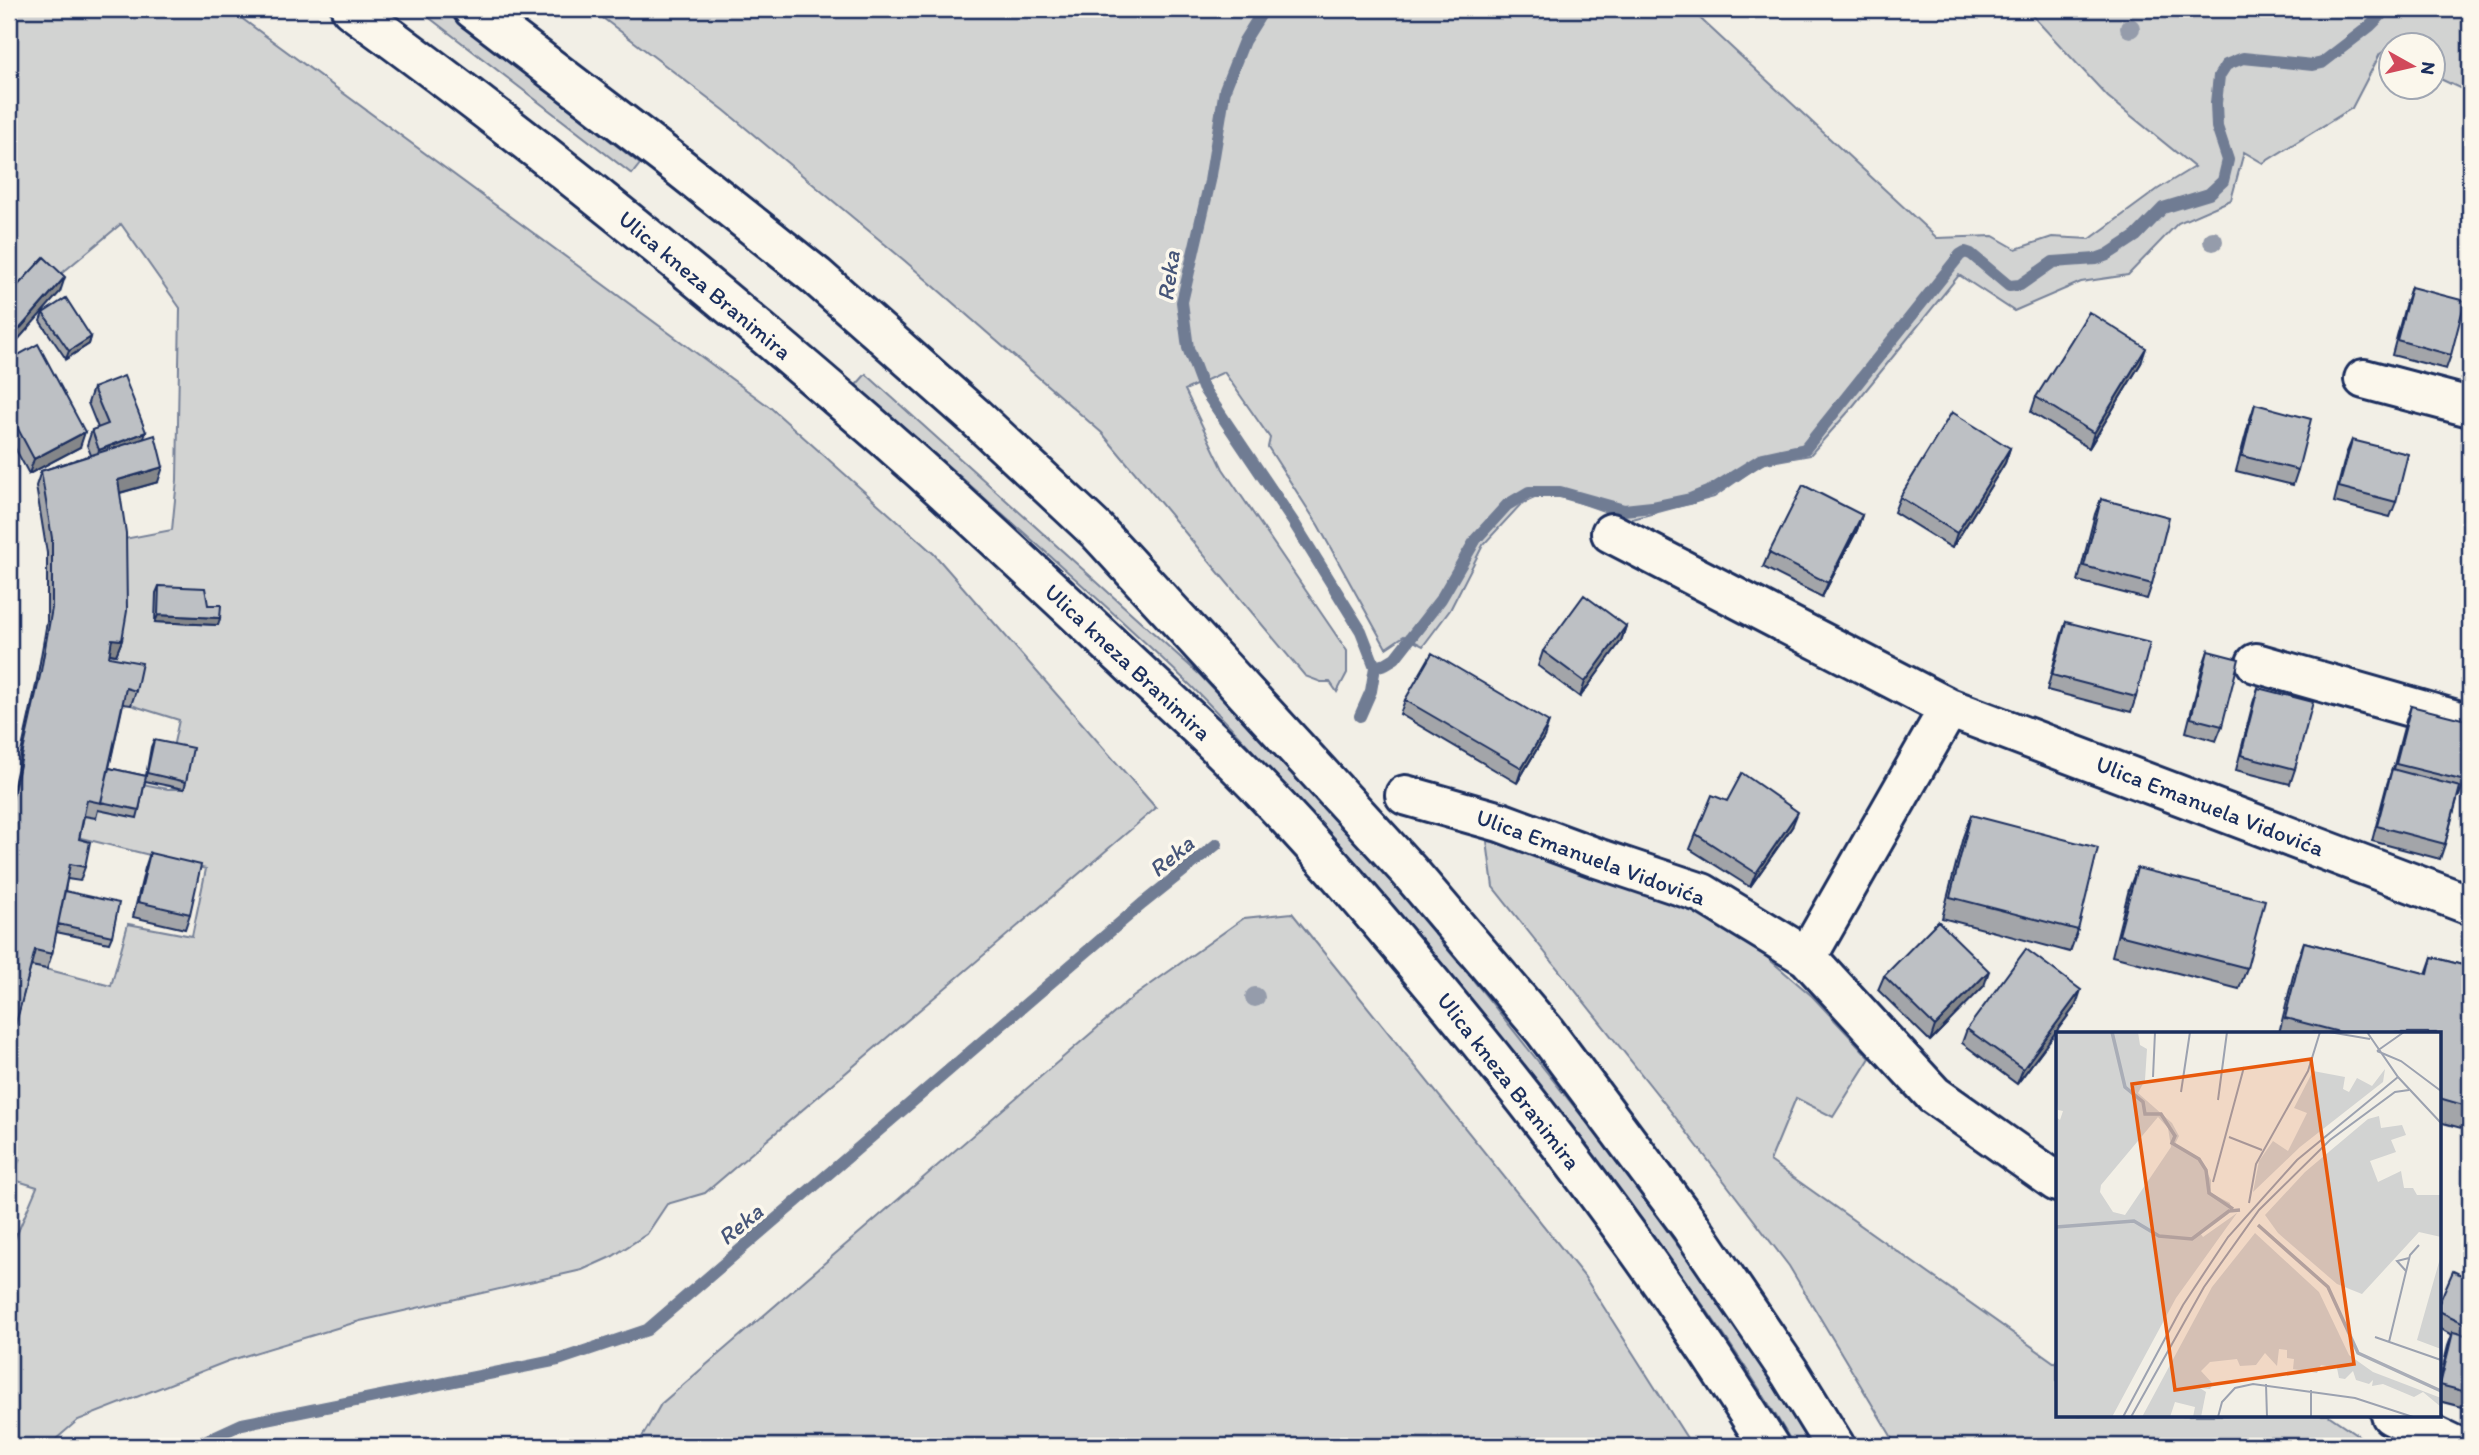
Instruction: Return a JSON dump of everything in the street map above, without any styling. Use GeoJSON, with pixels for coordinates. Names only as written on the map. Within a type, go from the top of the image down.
{"type":"FeatureCollection","features":[{"type":"Feature","properties":{"kind":"street","name":"Ulica kneza Branimira"},"geometry":{"type":"LineString","coordinates":[[351,9],[418,57],[623,216],[781,347],[973,516],[1242,769],[1393,936],[1508,1076],[1643,1255],[1698,1333],[1769,1446]]}},
{"type":"Feature","properties":{"kind":"street"},"geometry":{"type":"LineString","coordinates":[[473,9],[668,158],[816,276],[973,415],[1097,531],[1400,861],[1544,1030],[1691,1227],[1790,1373],[1835,1446]]}},
{"type":"Feature","properties":{"kind":"street"},"geometry":{"type":"LineString","coordinates":[[2364,379],[2470,407]]}},
{"type":"Feature","properties":{"kind":"street","name":"Ulica Emanuela Vidovića"},"geometry":{"type":"LineString","coordinates":[[1611,533],[1949,708],[2470,905]]}},
{"type":"Feature","properties":{"kind":"street"},"geometry":{"type":"LineString","coordinates":[[2256,663],[2470,724]]}},
{"type":"Feature","properties":{"kind":"street"},"geometry":{"type":"LineString","coordinates":[[1807,957],[1949,708]]}},
{"type":"Feature","properties":{"kind":"street","name":"Ulica Emanuela Vidovića"},"geometry":{"type":"LineString","coordinates":[[1405,795],[1500,822],[1702,893],[1807,957],[1934,1095],[2056,1181]]}},
{"type":"Feature","properties":{"kind":"street"},"geometry":{"type":"LineString","coordinates":[[2393,1416],[2456,1446]]}},
{"type":"Feature","properties":{"kind":"shaded area"},"geometry":{"type":"Polygon","coordinates":[[[9,9],[229,9],[771,408],[934,554],[1156,808],[705,1193],[667,1204],[647,1234],[613,1256],[582,1270],[360,1321],[228,1361],[78,1420],[48,1446],[9,1446],[9,1253],[37,1187],[11,1179],[20,1159],[9,1155],[9,1044],[30,965],[111,986],[128,924],[192,936],[206,869],[77,837],[81,815],[97,810],[143,784],[184,789],[172,752],[179,720],[131,705],[137,678],[104,672],[106,653],[116,654],[119,540],[172,530],[177,480],[180,308],[121,224],[50,283],[9,305],[9,9]]]}},
{"type":"Feature","properties":{"kind":"shaded area"},"geometry":{"type":"Polygon","coordinates":[[[418,9],[442,9],[640,164],[632,174],[418,9]]]}},
{"type":"Feature","properties":{"kind":"shaded area"},"geometry":{"type":"Polygon","coordinates":[[[591,9],[1690,9],[1937,238],[1993,236],[2016,249],[2052,237],[2090,239],[2158,189],[2194,167],[2108,97],[2026,9],[2470,9],[2470,93],[2448,83],[2448,32],[2378,32],[2378,58],[2352,108],[2263,163],[2244,152],[2231,200],[2178,223],[2128,275],[2081,282],[2014,311],[1959,275],[1810,455],[1761,464],[1714,497],[1629,520],[1564,497],[1539,496],[1521,504],[1483,545],[1450,610],[1423,646],[1404,636],[1386,648],[1318,525],[1268,447],[1270,438],[1224,372],[1185,390],[1223,469],[1347,651],[1347,673],[1337,692],[1330,682],[1321,682],[1305,676],[1102,433],[905,261],[724,110],[591,9]]]}},
{"type":"Feature","properties":{"kind":"shaded area"},"geometry":{"type":"Polygon","coordinates":[[[866,374],[1200,675],[1380,868],[1611,1153],[1714,1296],[1770,1379],[1810,1446],[1794,1446],[1718,1326],[1578,1135],[1504,1039],[1347,853],[1186,681],[1064,568],[856,385],[866,374]]]}},
{"type":"Feature","properties":{"kind":"shaded area"},"geometry":{"type":"Polygon","coordinates":[[[1487,841],[1511,843],[1727,923],[1812,996],[1870,1058],[1833,1117],[1796,1098],[1770,1161],[2055,1363],[2056,1361],[2056,1416],[2329,1416],[2374,1446],[1897,1446],[1789,1266],[1493,887],[1487,841]]]}},
{"type":"Feature","properties":{"kind":"shaded area"},"geometry":{"type":"Polygon","coordinates":[[[1292,913],[1584,1276],[1692,1446],[637,1446],[661,1404],[1133,997],[1244,918],[1292,913]]]}},
{"type":"Feature","properties":{"kind":"building"},"geometry":{"type":"Polygon","coordinates":[[[44,257],[65,277],[9,341],[9,295],[44,257]]]}},
{"type":"Feature","properties":{"kind":"building"},"geometry":{"type":"Polygon","coordinates":[[[2411,287],[2465,301],[2451,355],[2397,340],[2411,287]]]}},
{"type":"Feature","properties":{"kind":"building"},"geometry":{"type":"Polygon","coordinates":[[[66,298],[91,337],[69,351],[43,313],[66,298]]]}},
{"type":"Feature","properties":{"kind":"building"},"geometry":{"type":"Polygon","coordinates":[[[2089,312],[2146,348],[2094,433],[2036,397],[2089,312]]]}},
{"type":"Feature","properties":{"kind":"building"},"geometry":{"type":"Polygon","coordinates":[[[38,344],[85,432],[34,459],[9,412],[9,360],[38,344]]]}},
{"type":"Feature","properties":{"kind":"building"},"geometry":{"type":"Polygon","coordinates":[[[124,376],[146,432],[99,450],[92,430],[108,424],[93,388],[124,376]]]}},
{"type":"Feature","properties":{"kind":"building"},"geometry":{"type":"Polygon","coordinates":[[[2255,404],[2311,419],[2298,470],[2242,456],[2255,404]]]}},
{"type":"Feature","properties":{"kind":"building"},"geometry":{"type":"Polygon","coordinates":[[[1952,412],[2010,448],[1957,533],[1900,497],[1952,412]]]}},
{"type":"Feature","properties":{"kind":"building"},"geometry":{"type":"Polygon","coordinates":[[[155,435],[163,467],[118,480],[126,533],[127,611],[122,640],[112,639],[109,657],[142,663],[136,691],[126,688],[101,803],[87,800],[79,839],[90,842],[85,867],[70,864],[52,954],[35,950],[9,1047],[9,814],[41,671],[52,608],[52,538],[41,471],[155,435]]]}},
{"type":"Feature","properties":{"kind":"building"},"geometry":{"type":"Polygon","coordinates":[[[2352,440],[2408,454],[2396,502],[2339,487],[2352,440]]]}},
{"type":"Feature","properties":{"kind":"building"},"geometry":{"type":"Polygon","coordinates":[[[1803,485],[1862,515],[1828,583],[1769,553],[1803,485]]]}},
{"type":"Feature","properties":{"kind":"building"},"geometry":{"type":"Polygon","coordinates":[[[2101,499],[2169,517],[2152,584],[2084,566],[2101,499]]]}},
{"type":"Feature","properties":{"kind":"building"},"geometry":{"type":"Polygon","coordinates":[[[159,586],[205,588],[208,605],[221,605],[220,618],[158,615],[159,586]]]}},
{"type":"Feature","properties":{"kind":"building"},"geometry":{"type":"Polygon","coordinates":[[[1584,595],[1626,626],[1585,682],[1543,651],[1584,595]]]}},
{"type":"Feature","properties":{"kind":"building"},"geometry":{"type":"Polygon","coordinates":[[[2066,622],[2150,643],[2136,697],[2052,675],[2066,622]]]}},
{"type":"Feature","properties":{"kind":"building"},"geometry":{"type":"Polygon","coordinates":[[[2208,651],[2239,659],[2222,726],[2191,718],[2208,651]]]}},
{"type":"Feature","properties":{"kind":"building"},"geometry":{"type":"Polygon","coordinates":[[[1432,653],[1549,722],[1522,768],[1405,700],[1432,653]]]}},
{"type":"Feature","properties":{"kind":"building"},"geometry":{"type":"Polygon","coordinates":[[[2258,688],[2313,702],[2295,769],[2241,755],[2258,688]]]}},
{"type":"Feature","properties":{"kind":"building"},"geometry":{"type":"Polygon","coordinates":[[[2411,706],[2470,721],[2470,760],[2465,781],[2396,764],[2411,706]]]}},
{"type":"Feature","properties":{"kind":"building"},"geometry":{"type":"Polygon","coordinates":[[[154,740],[193,748],[186,782],[147,773],[154,740]]]}},
{"type":"Feature","properties":{"kind":"building"},"geometry":{"type":"Polygon","coordinates":[[[109,768],[146,776],[139,810],[101,802],[109,768]]]}},
{"type":"Feature","properties":{"kind":"building"},"geometry":{"type":"Polygon","coordinates":[[[2392,769],[2460,787],[2445,844],[2377,826],[2392,769]]]}},
{"type":"Feature","properties":{"kind":"building"},"geometry":{"type":"Polygon","coordinates":[[[1742,773],[1798,812],[1756,873],[1696,834],[1712,795],[1727,801],[1742,773]]]}},
{"type":"Feature","properties":{"kind":"building"},"geometry":{"type":"Polygon","coordinates":[[[1971,815],[2098,848],[2078,930],[1950,897],[1971,815]]]}},
{"type":"Feature","properties":{"kind":"building"},"geometry":{"type":"Polygon","coordinates":[[[150,853],[201,865],[190,914],[138,902],[150,853]]]}},
{"type":"Feature","properties":{"kind":"building"},"geometry":{"type":"Polygon","coordinates":[[[2137,868],[2265,900],[2247,968],[2119,935],[2137,868]]]}},
{"type":"Feature","properties":{"kind":"building"},"geometry":{"type":"Polygon","coordinates":[[[65,891],[119,903],[112,936],[58,924],[65,891]]]}},
{"type":"Feature","properties":{"kind":"building"},"geometry":{"type":"Polygon","coordinates":[[[1938,921],[1989,971],[1935,1026],[1884,976],[1938,921]]]}},
{"type":"Feature","properties":{"kind":"building"},"geometry":{"type":"Polygon","coordinates":[[[2304,942],[2428,974],[2432,957],[2470,967],[2470,1107],[2440,1098],[2440,1032],[2339,1032],[2285,1018],[2304,942]]]}},
{"type":"Feature","properties":{"kind":"building"},"geometry":{"type":"Polygon","coordinates":[[[2026,949],[2081,990],[2023,1069],[1967,1029],[2026,949]]]}},
{"type":"Feature","properties":{"kind":"building"},"geometry":{"type":"Polygon","coordinates":[[[9,1231],[16,1233],[9,1257],[9,1231]]]}},
{"type":"Feature","properties":{"kind":"building"},"geometry":{"type":"Polygon","coordinates":[[[2453,1271],[2470,1279],[2470,1326],[2440,1311],[2440,1301],[2453,1271]]]}},
{"type":"Feature","properties":{"kind":"building"},"geometry":{"type":"Polygon","coordinates":[[[2453,1332],[2470,1336],[2470,1393],[2440,1385],[2453,1332]]]}},
{"type":"Feature","properties":{"kind":"waterway","name":"Reka"},"geometry":{"type":"LineString","coordinates":[[1264,9],[1244,41],[1225,89],[1210,181],[1182,302],[1188,348],[1203,388],[1294,523],[1361,631],[1375,667],[1371,691],[1360,716]]}},
{"type":"Feature","properties":{"kind":"waterway"},"geometry":{"type":"LineString","coordinates":[[1375,667],[1395,658],[1441,599],[1476,539],[1507,505],[1529,492],[1560,492],[1624,510],[1652,507],[1690,499],[1712,490],[1763,458],[1805,449],[1960,255],[1965,252],[1971,254],[2009,286],[2020,285],[2053,262],[2096,259],[2107,255],[2136,236],[2163,208],[2209,194],[2223,181],[2228,160],[2217,127],[2216,103],[2219,76],[2226,65],[2243,58],[2313,65],[2322,63],[2370,26],[2387,9]]}},
{"type":"Feature","properties":{"kind":"waterway","name":"Reka"},"geometry":{"type":"LineString","coordinates":[[194,1446],[242,1424],[558,1360],[647,1330],[1142,904],[1217,844]]}}]}
